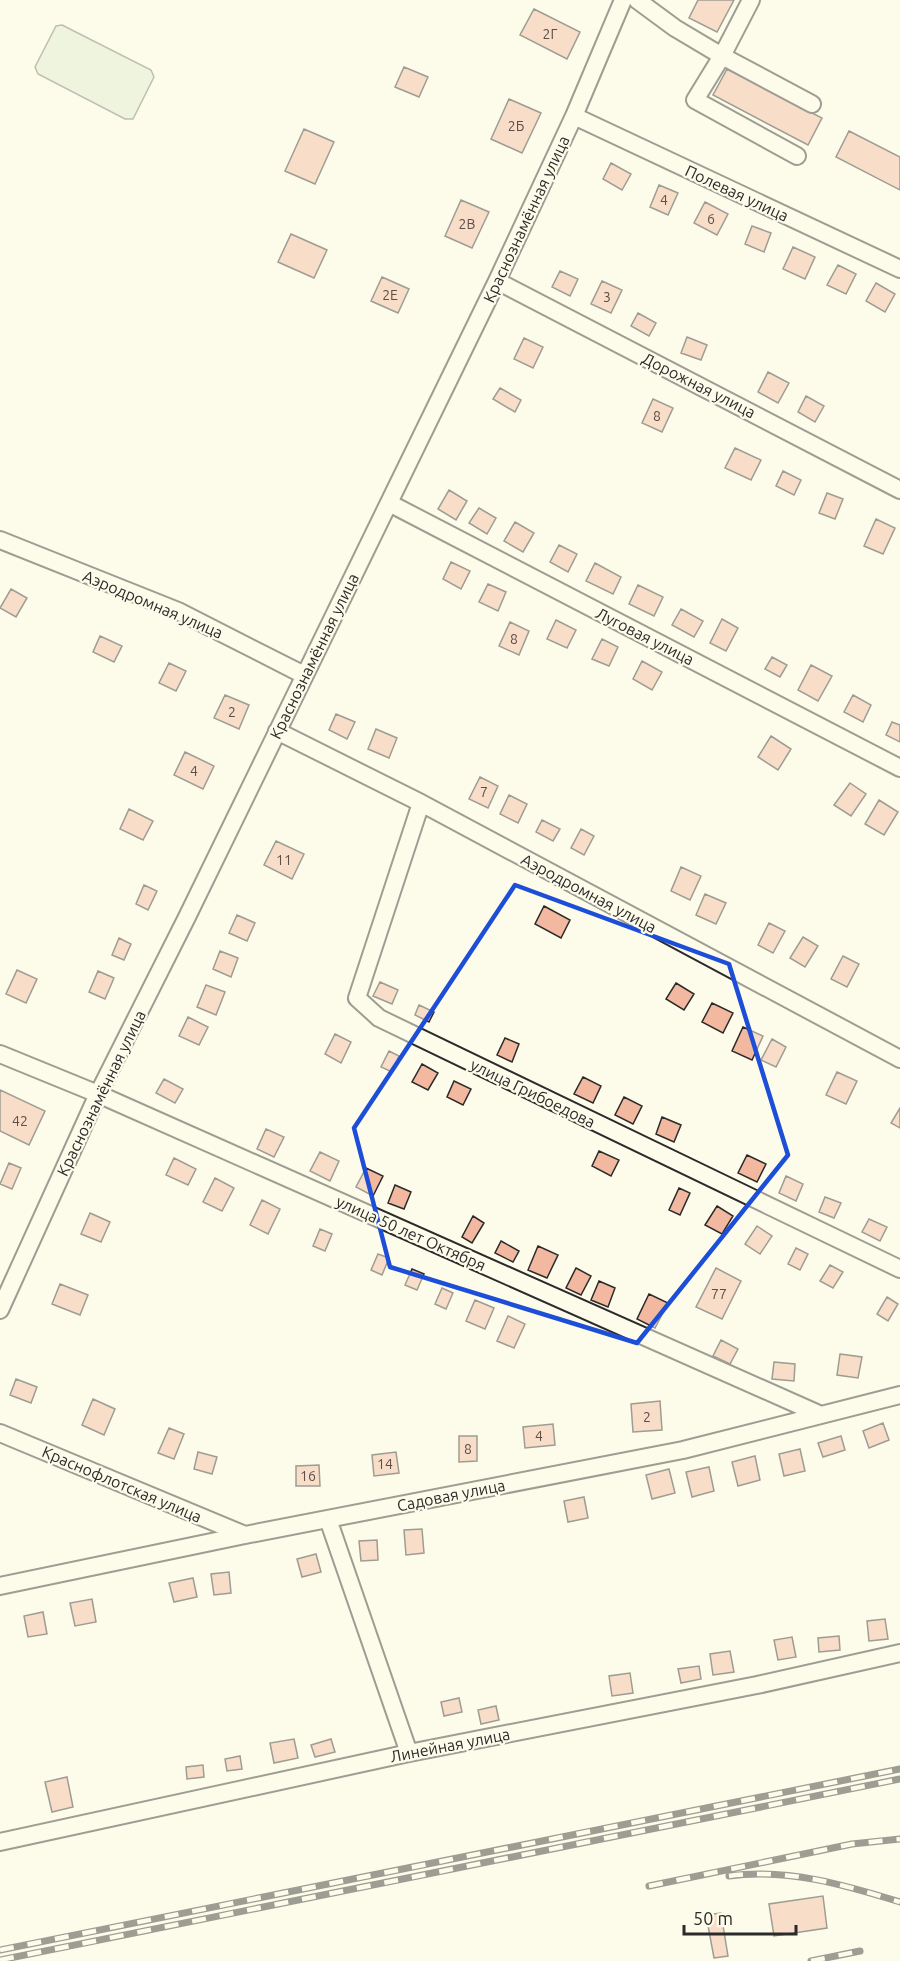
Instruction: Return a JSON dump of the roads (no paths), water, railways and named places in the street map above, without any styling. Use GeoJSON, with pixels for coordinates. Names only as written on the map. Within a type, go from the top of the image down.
{"type":"FeatureCollection","features":[{"type":"Feature","properties":{"kind":"street","name":"Краснознамённая улица"},"geometry":{"type":"LineString","coordinates":[[0,1310],[98,1094],[187,917],[497,281],[574,116],[623,0]]}},
{"type":"Feature","properties":{"kind":"street"},"geometry":{"type":"LineString","coordinates":[[637,0],[675,28],[722,56],[813,104]]}},
{"type":"Feature","properties":{"kind":"street"},"geometry":{"type":"LineString","coordinates":[[751,0],[722,56],[695,100],[797,156]]}},
{"type":"Feature","properties":{"kind":"street","name":"Полевая улица"},"geometry":{"type":"LineString","coordinates":[[574,116],[900,269]]}},
{"type":"Feature","properties":{"kind":"street","name":"Дорожная улица"},"geometry":{"type":"LineString","coordinates":[[497,281],[900,489]]}},
{"type":"Feature","properties":{"kind":"street","name":"Луговая улица"},"geometry":{"type":"LineString","coordinates":[[389,503],[900,768]]}},
{"type":"Feature","properties":{"kind":"street","name":"Аэродромная улица"},"geometry":{"type":"LineString","coordinates":[[0,540],[178,611],[304,675]]}},
{"type":"Feature","properties":{"kind":"street","name":"Аэродромная улица"},"geometry":{"type":"LineString","coordinates":[[277,731],[421,803],[900,1059]]}},
{"type":"Feature","properties":{"kind":"street","name":"улица Грибоедова"},"geometry":{"type":"LineString","coordinates":[[421,803],[357,998],[379,1018],[900,1269]]}},
{"type":"Feature","properties":{"kind":"street","name":"улица 50 лет Октября"},"geometry":{"type":"LineString","coordinates":[[0,1054],[98,1094],[821,1415]]}},
{"type":"Feature","properties":{"kind":"street","name":"Садовая улица"},"geometry":{"type":"LineString","coordinates":[[0,1586],[245,1535],[683,1450],[900,1395]]}},
{"type":"Feature","properties":{"kind":"street","name":"Краснофлотская улица"},"geometry":{"type":"LineString","coordinates":[[0,1433],[245,1535]]}},
{"type":"Feature","properties":{"kind":"street"},"geometry":{"type":"LineString","coordinates":[[328,1519],[409,1753]]}},
{"type":"Feature","properties":{"kind":"street","name":"Линейная улица"},"geometry":{"type":"LineString","coordinates":[[0,1842],[409,1753],[758,1685],[900,1653]]}},
{"type":"Feature","properties":{"kind":"railway"},"geometry":{"type":"LineString","coordinates":[[0,1950],[900,1769]]}},
{"type":"Feature","properties":{"kind":"railway"},"geometry":{"type":"LineString","coordinates":[[0,1960],[900,1779]]}},
{"type":"Feature","properties":{"kind":"railway"},"geometry":{"type":"LineString","coordinates":[[649,1886],[852,1844],[900,1839]]}},
{"type":"Feature","properties":{"kind":"railway"},"geometry":{"type":"LineString","coordinates":[[729,1876],[751,1874],[795,1876],[837,1884],[900,1902]]}},
{"type":"Feature","properties":{"kind":"railway"},"geometry":{"type":"LineString","coordinates":[[811,1961],[860,1951]]}}]}
